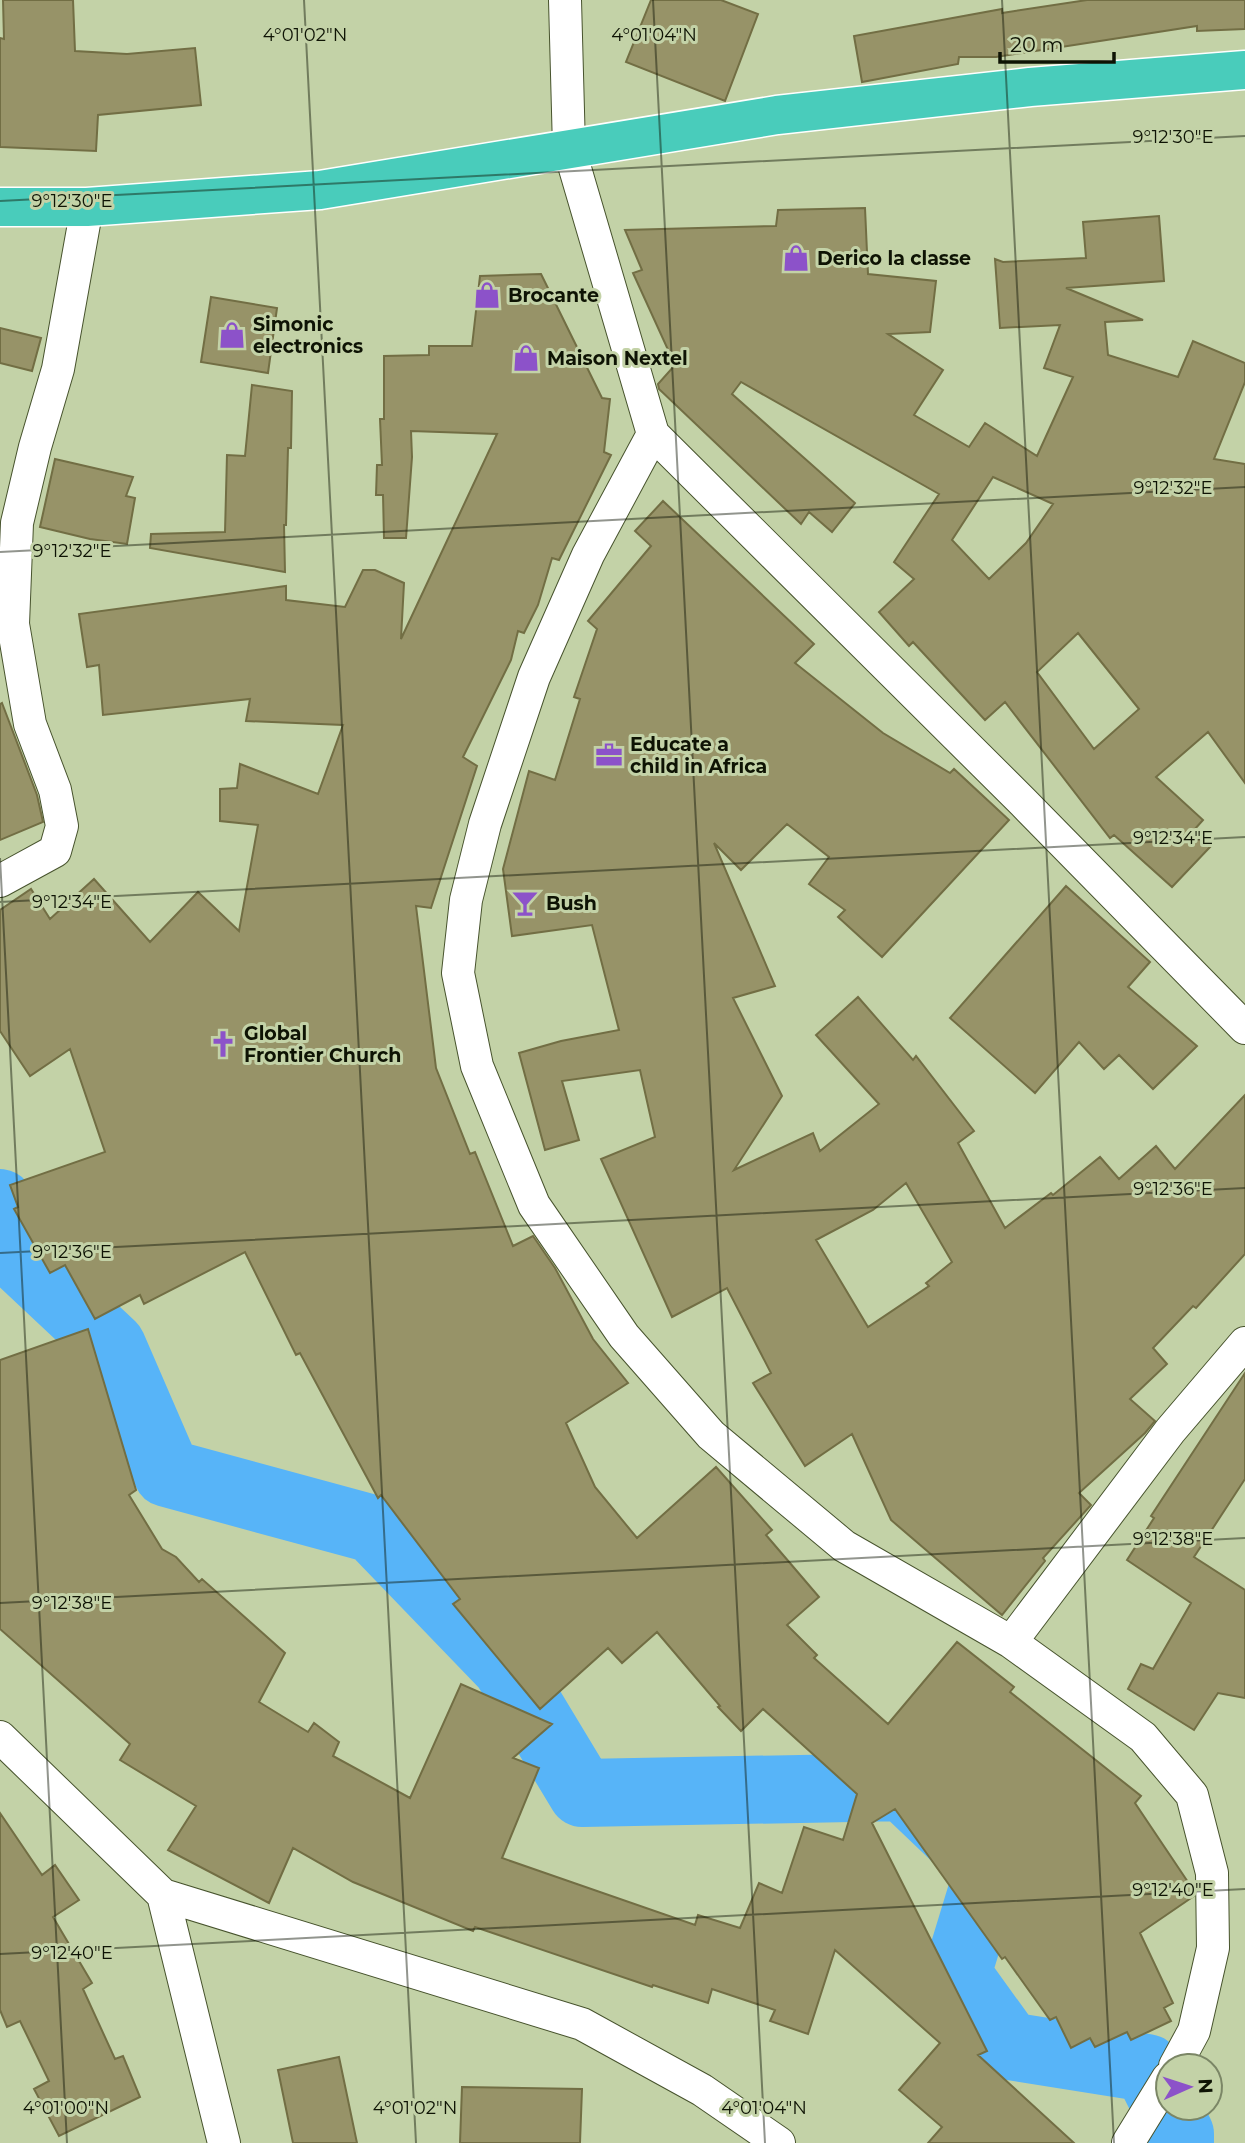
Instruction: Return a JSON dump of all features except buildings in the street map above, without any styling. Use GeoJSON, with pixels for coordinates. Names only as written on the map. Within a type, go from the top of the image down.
{"type":"FeatureCollection","features":[{"type":"Feature","properties":{"kind":"highway"},"geometry":{"type":"LineString","coordinates":[[0,207],[87,207],[320,190],[777,115],[1030,87],[1245,70]]}},
{"type":"Feature","properties":{"kind":"street"},"geometry":{"type":"LineString","coordinates":[[565,0],[569,148],[653,434],[1013,792],[1245,1028]]}},
{"type":"Feature","properties":{"kind":"street"},"geometry":{"type":"LineString","coordinates":[[0,881],[55,851],[62,826],[55,790],[30,724],[13,624],[17,523],[34,447],[58,369],[87,207]]}},
{"type":"Feature","properties":{"kind":"street"},"geometry":{"type":"LineString","coordinates":[[653,434],[588,555],[534,677],[485,824],[466,900],[458,973],[477,1066],[534,1205],[624,1336],[711,1434],[844,1546],[1011,1642],[1143,1737],[1192,1795],[1212,1872],[1213,1948],[1194,2031],[1182,2052]]}},
{"type":"Feature","properties":{"kind":"street"},"geometry":{"type":"LineString","coordinates":[[1011,1642],[1170,1431],[1245,1343]]}},
{"type":"Feature","properties":{"kind":"street"},"geometry":{"type":"LineString","coordinates":[[0,1737],[163,1895],[582,2024],[702,2091],[779,2143]]}},
{"type":"Feature","properties":{"kind":"street"},"geometry":{"type":"LineString","coordinates":[[163,1895],[224,2143]]}},
{"type":"Feature","properties":{"kind":"street"},"geometry":{"type":"LineString","coordinates":[[1128,2143],[1154,2100]]}},
{"type":"Feature","properties":{"kind":"waterway"},"geometry":{"type":"LineString","coordinates":[[0,1203],[15,1255],[112,1346],[167,1473],[373,1529],[506,1667],[582,1793],[903,1787],[989,1869],[957,1974],[1009,2046],[1147,2068],[1180,2134],[1180,2143]]}},
{"type":"Feature","properties":{"kind":"place","name":"Derico la classe"},"geometry":{"type":"Point","coordinates":[796,258]}},
{"type":"Feature","properties":{"kind":"place","name":"Brocante"},"geometry":{"type":"Point","coordinates":[487,295]}},
{"type":"Feature","properties":{"kind":"place","name":"Simonic electronics"},"geometry":{"type":"Point","coordinates":[232,335]}},
{"type":"Feature","properties":{"kind":"place","name":"Maison Nextel"},"geometry":{"type":"Point","coordinates":[526,358]}},
{"type":"Feature","properties":{"kind":"place","name":"Educate a child in Africa"},"geometry":{"type":"Point","coordinates":[609,755]}},
{"type":"Feature","properties":{"kind":"place","name":"Bush"},"geometry":{"type":"Point","coordinates":[525,903]}},
{"type":"Feature","properties":{"kind":"place","name":"Global Frontier Church"},"geometry":{"type":"Point","coordinates":[223,1044]}}]}
